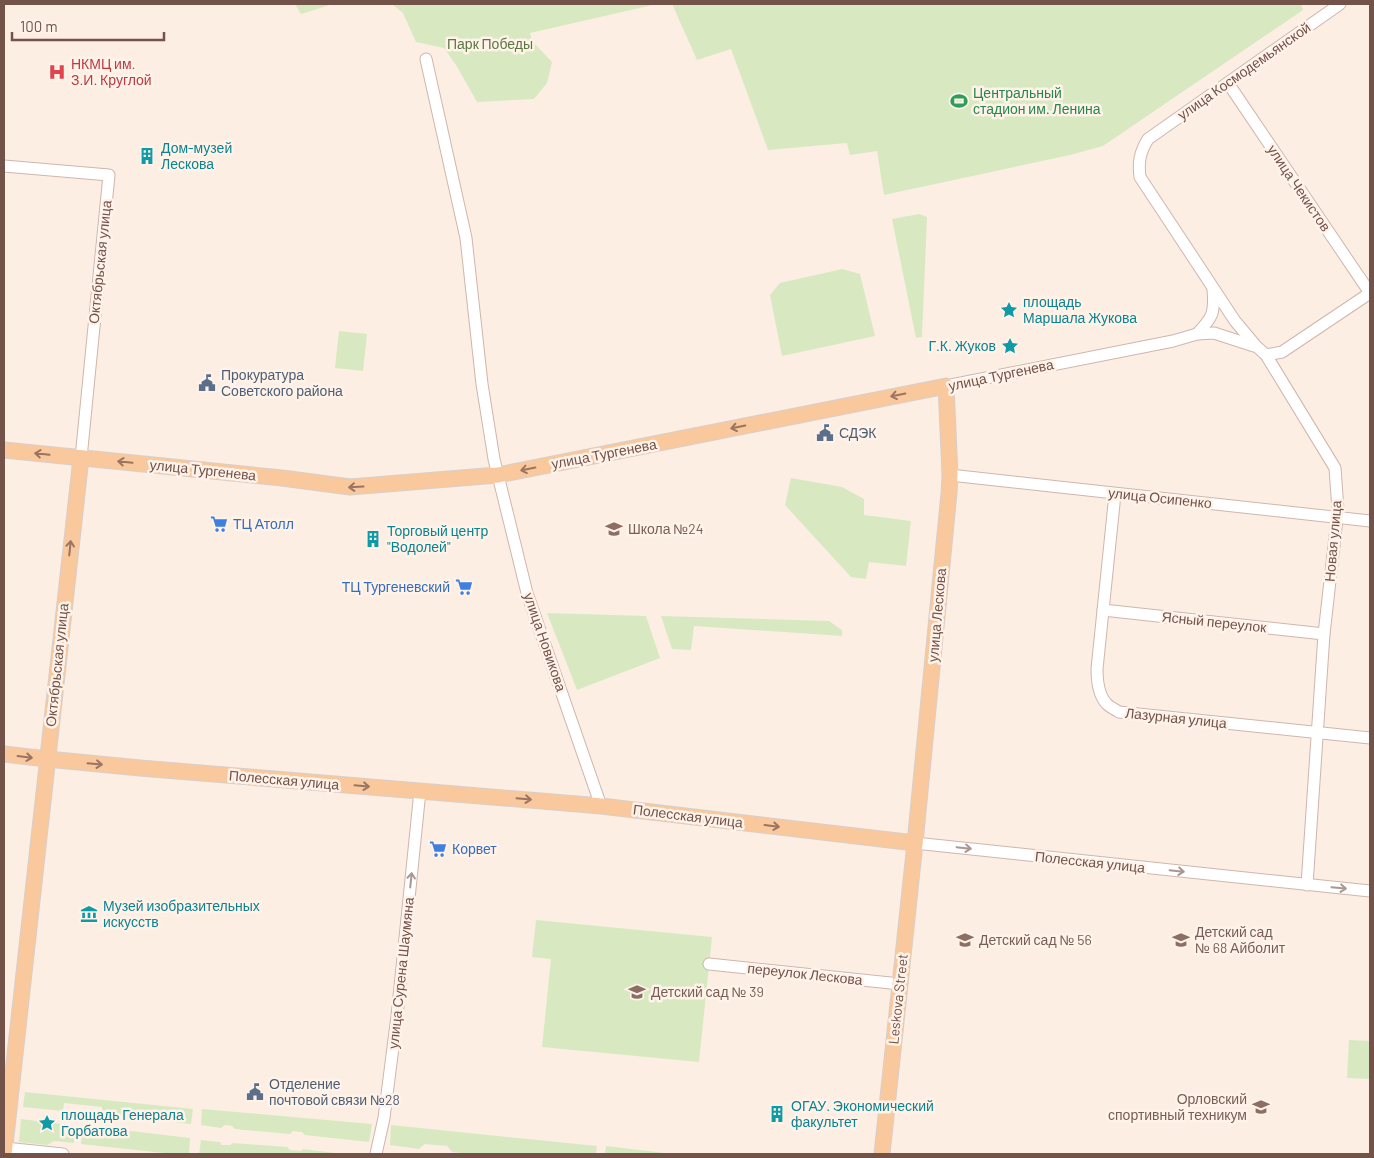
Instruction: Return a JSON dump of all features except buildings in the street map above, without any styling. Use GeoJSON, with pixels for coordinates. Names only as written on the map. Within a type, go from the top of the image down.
{"type":"FeatureCollection","features":[{"type":"Feature","properties":{"kind":"main road","name":"улица Тургенева"},"geometry":{"type":"LineString","coordinates":[[4,450],[282,478],[350,487],[498,475],[946,386]]}},
{"type":"Feature","properties":{"kind":"main road","name":"улица Лескова"},"geometry":{"type":"LineString","coordinates":[[915,843],[950,476],[946,386]]}},
{"type":"Feature","properties":{"kind":"main road","name":"Октябрьская улица"},"geometry":{"type":"LineString","coordinates":[[4,1151],[81,458]]}},
{"type":"Feature","properties":{"kind":"main road","name":"Полесская улица"},"geometry":{"type":"LineString","coordinates":[[4,754],[601,806],[915,843]]}},
{"type":"Feature","properties":{"kind":"main road","name":"Leskova Street"},"geometry":{"type":"LineString","coordinates":[[882,1154],[915,843]]}},
{"type":"Feature","properties":{"kind":"street","name":"улица Космодемьянской"},"geometry":{"type":"LineString","coordinates":[[1148,139],[1340,4]]}},
{"type":"Feature","properties":{"kind":"street","name":"улица Новикова"},"geometry":{"type":"LineString","coordinates":[[426,59],[466,238],[482,384],[494,459],[527,593],[601,806]]}},
{"type":"Feature","properties":{"kind":"street","name":"улица Чекистов"},"geometry":{"type":"LineString","coordinates":[[1228,83],[1370,293]]}},
{"type":"Feature","properties":{"kind":"street","name":"Новая улица"},"geometry":{"type":"LineString","coordinates":[[1148,139],[1140,156],[1138,166],[1140,177],[1235,321],[1266,355],[1335,468],[1338,518],[1324,634],[1307,885]]}},
{"type":"Feature","properties":{"kind":"street","name":"Октябрьская улица"},"geometry":{"type":"LineString","coordinates":[[4,166],[109,175],[81,458]]}},
{"type":"Feature","properties":{"kind":"street"},"geometry":{"type":"LineString","coordinates":[[1197,334],[1209,321],[1213,313],[1213,288]]}},
{"type":"Feature","properties":{"kind":"street"},"geometry":{"type":"LineString","coordinates":[[1266,355],[1282,352],[1370,293]]}},
{"type":"Feature","properties":{"kind":"street","name":"улица Тургенева"},"geometry":{"type":"LineString","coordinates":[[946,386],[1197,334],[1214,333],[1256,346]]}},
{"type":"Feature","properties":{"kind":"street","name":"улица Осипенко"},"geometry":{"type":"LineString","coordinates":[[950,476],[1370,521]]}},
{"type":"Feature","properties":{"kind":"street","name":"Лазурная улица"},"geometry":{"type":"LineString","coordinates":[[1115,494],[1097,669],[1101,695],[1106,704],[1119,712],[1370,738]]}},
{"type":"Feature","properties":{"kind":"street","name":"Ясный переулок"},"geometry":{"type":"LineString","coordinates":[[1103,610],[1324,634]]}},
{"type":"Feature","properties":{"kind":"street","name":"улица Сурена Шаумяна"},"geometry":{"type":"LineString","coordinates":[[376,1154],[384,1118],[397,1016],[420,791]]}},
{"type":"Feature","properties":{"kind":"street","name":"Полесская улица"},"geometry":{"type":"LineString","coordinates":[[915,843],[1370,891]]}},
{"type":"Feature","properties":{"kind":"street","name":"переулок Лескова"},"geometry":{"type":"LineString","coordinates":[[709,964],[900,984]]}},
{"type":"Feature","properties":{"kind":"street"},"geometry":{"type":"LineString","coordinates":[[4,1151],[64,1154]]}},
{"type":"Feature","properties":{"kind":"green space"},"geometry":{"type":"Polygon","coordinates":[[[295,4],[333,4],[301,14],[295,4]]]}},
{"type":"Feature","properties":{"kind":"green space","name":"Парк Победы"},"geometry":{"type":"Polygon","coordinates":[[[392,4],[657,4],[530,33],[532,41],[552,62],[547,83],[534,99],[477,102],[444,48],[416,42],[403,13],[392,4]]]}},
{"type":"Feature","properties":{"kind":"green space","name":"Центральный стадион им. Ленина"},"geometry":{"type":"Polygon","coordinates":[[[672,4],[1301,4],[1303,10],[1103,146],[1070,155],[884,195],[877,151],[850,155],[847,143],[768,150],[731,49],[697,60],[672,4]]]}},
{"type":"Feature","properties":{"kind":"green space"},"geometry":{"type":"Polygon","coordinates":[[[919,214],[927,217],[922,337],[916,338],[892,219],[919,214]]]}},
{"type":"Feature","properties":{"kind":"green space"},"geometry":{"type":"Polygon","coordinates":[[[842,269],[860,274],[875,336],[782,356],[770,295],[780,283],[842,269]]]}},
{"type":"Feature","properties":{"kind":"green space"},"geometry":{"type":"Polygon","coordinates":[[[339,331],[367,334],[363,371],[335,368],[339,331]]]}},
{"type":"Feature","properties":{"kind":"green space"},"geometry":{"type":"Polygon","coordinates":[[[791,478],[842,487],[864,499],[864,515],[911,521],[906,566],[869,562],[866,579],[851,577],[785,505],[791,478]]]}},
{"type":"Feature","properties":{"kind":"green space"},"geometry":{"type":"Polygon","coordinates":[[[547,613],[646,616],[660,658],[577,690],[547,613]]]}},
{"type":"Feature","properties":{"kind":"green space"},"geometry":{"type":"Polygon","coordinates":[[[661,616],[829,621],[842,630],[842,636],[694,626],[691,650],[672,649],[661,616]]]}},
{"type":"Feature","properties":{"kind":"green space"},"geometry":{"type":"Polygon","coordinates":[[[536,920],[712,937],[699,1062],[542,1047],[551,959],[532,957],[536,920]]]}},
{"type":"Feature","properties":{"kind":"green space"},"geometry":{"type":"Polygon","coordinates":[[[1349,1040],[1370,1041],[1370,1079],[1347,1078],[1349,1040]]]}},
{"type":"Feature","properties":{"kind":"green space"},"geometry":{"type":"Polygon","coordinates":[[[25,1092],[193,1109],[191,1124],[138,1119],[136,1116],[127,1118],[102,1115],[102,1107],[64,1103],[63,1111],[23,1107],[25,1092]]]}},
{"type":"Feature","properties":{"kind":"green space"},"geometry":{"type":"Polygon","coordinates":[[[202,1109],[372,1124],[369,1142],[305,1135],[302,1132],[293,1131],[290,1134],[235,1129],[232,1126],[225,1125],[221,1128],[201,1125],[202,1109]]]}},
{"type":"Feature","properties":{"kind":"green space"},"geometry":{"type":"Polygon","coordinates":[[[21,1119],[61,1124],[60,1133],[75,1135],[74,1143],[54,1141],[47,1145],[19,1142],[21,1119]]]}},
{"type":"Feature","properties":{"kind":"green space"},"geometry":{"type":"Polygon","coordinates":[[[391,1125],[597,1146],[596,1154],[469,1154],[452,1152],[447,1146],[425,1144],[419,1149],[390,1145],[391,1125]]]}},
{"type":"Feature","properties":{"kind":"green space"},"geometry":{"type":"Polygon","coordinates":[[[100,1128],[121,1130],[128,1133],[131,1131],[190,1138],[189,1154],[81,1144],[82,1135],[98,1137],[100,1128]]]}},
{"type":"Feature","properties":{"kind":"green space"},"geometry":{"type":"Polygon","coordinates":[[[201,1140],[220,1142],[222,1145],[233,1143],[287,1147],[290,1150],[301,1151],[303,1149],[343,1154],[199,1154],[201,1140]]]}},
{"type":"Feature","properties":{"kind":"green space"},"geometry":{"type":"Polygon","coordinates":[[[606,1146],[673,1154],[605,1154],[606,1146]]]}},
{"type":"Feature","properties":{"kind":"place","name":"НКМЦ им. З.И. Круглой"},"geometry":{"type":"Point","coordinates":[57,72]}},
{"type":"Feature","properties":{"kind":"place","name":"Центральный стадион им. Ленина"},"geometry":{"type":"Point","coordinates":[959,101]}},
{"type":"Feature","properties":{"kind":"place","name":"Дом-музей Лескова"},"geometry":{"type":"Point","coordinates":[147,156]}},
{"type":"Feature","properties":{"kind":"place","name":"площадь Маршала Жукова"},"geometry":{"type":"Point","coordinates":[1009,310]}},
{"type":"Feature","properties":{"kind":"place","name":"Г.К. Жуков"},"geometry":{"type":"Point","coordinates":[1010,346]}},
{"type":"Feature","properties":{"kind":"place","name":"Прокуратура Советского района"},"geometry":{"type":"Point","coordinates":[207,383]}},
{"type":"Feature","properties":{"kind":"place","name":"СДЭК"},"geometry":{"type":"Point","coordinates":[825,433]}},
{"type":"Feature","properties":{"kind":"place","name":"ТЦ Атолл"},"geometry":{"type":"Point","coordinates":[219,524]}},
{"type":"Feature","properties":{"kind":"place","name":"Школа №24"},"geometry":{"type":"Point","coordinates":[614,529]}},
{"type":"Feature","properties":{"kind":"place","name":"Торговый центр \"Водолей\""},"geometry":{"type":"Point","coordinates":[373,539]}},
{"type":"Feature","properties":{"kind":"place","name":"ТЦ Тургеневский"},"geometry":{"type":"Point","coordinates":[464,587]}},
{"type":"Feature","properties":{"kind":"place","name":"Корвет"},"geometry":{"type":"Point","coordinates":[438,849]}},
{"type":"Feature","properties":{"kind":"place","name":"Музей изобразительных искусств"},"geometry":{"type":"Point","coordinates":[89,914]}},
{"type":"Feature","properties":{"kind":"place","name":"Детский сад № 56"},"geometry":{"type":"Point","coordinates":[965,940]}},
{"type":"Feature","properties":{"kind":"place","name":"Детский сад № 68 Айболит"},"geometry":{"type":"Point","coordinates":[1181,940]}},
{"type":"Feature","properties":{"kind":"place","name":"Детский сад № 39"},"geometry":{"type":"Point","coordinates":[637,992]}},
{"type":"Feature","properties":{"kind":"place","name":"Отделение почтовой связи №28"},"geometry":{"type":"Point","coordinates":[255,1092]}},
{"type":"Feature","properties":{"kind":"place","name":"Орловский спортивный техникум"},"geometry":{"type":"Point","coordinates":[1261,1107]}},
{"type":"Feature","properties":{"kind":"place","name":"ОГАУ. Экономический факультет"},"geometry":{"type":"Point","coordinates":[777,1114]}},
{"type":"Feature","properties":{"kind":"place","name":"площадь Генерала Горбатова"},"geometry":{"type":"Point","coordinates":[47,1123]}}]}
